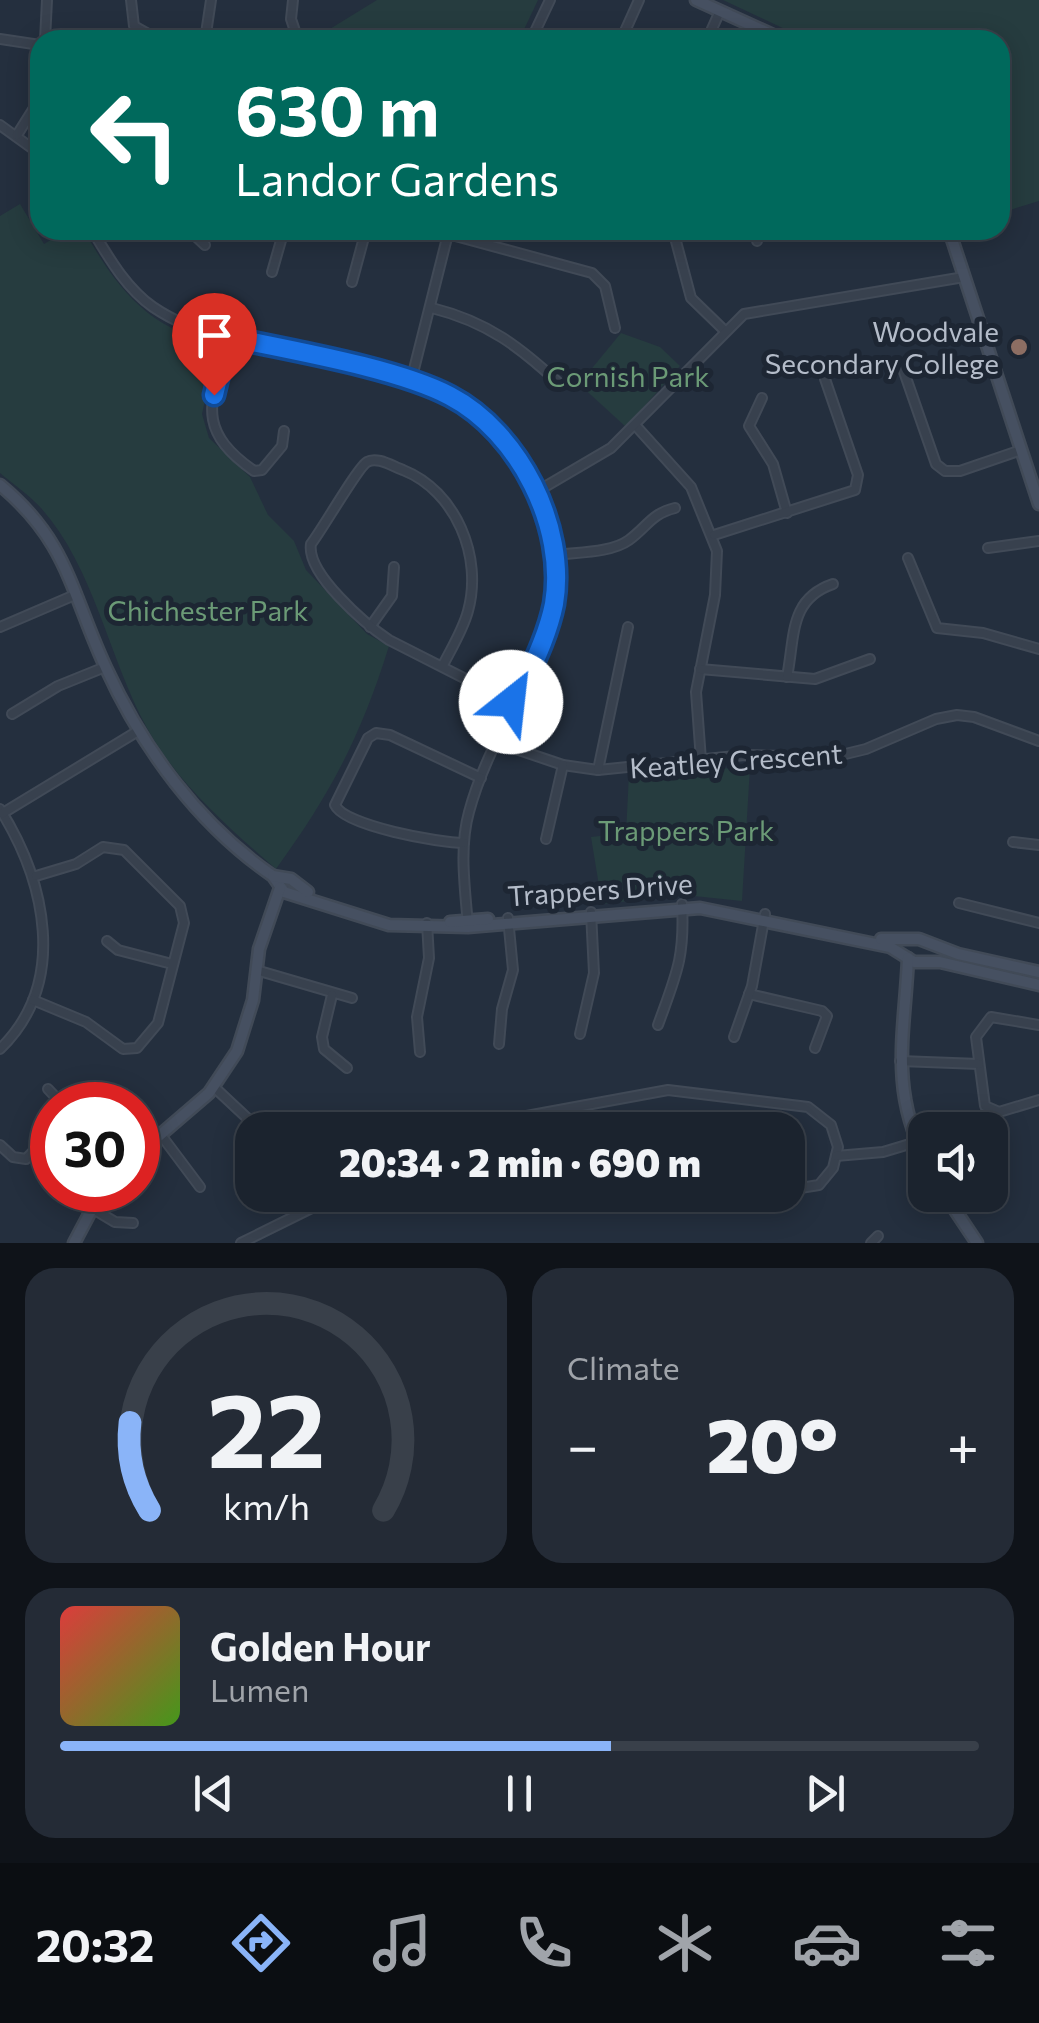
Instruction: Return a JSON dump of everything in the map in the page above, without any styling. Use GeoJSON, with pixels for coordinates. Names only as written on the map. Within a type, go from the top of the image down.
{"type":"FeatureCollection","features":[{"type":"Feature","properties":{"kind":"main road"},"geometry":{"type":"LineString","coordinates":[[696,0],[762,30]]}},
{"type":"Feature","properties":{"kind":"main road"},"geometry":{"type":"LineString","coordinates":[[952,240],[1038,496]]}},
{"type":"Feature","properties":{"kind":"main road","name":"Trappers Drive"},"geometry":{"type":"LineString","coordinates":[[0,485],[33,512],[58,550],[105,667],[138,731],[180,790],[284,887],[367,915],[427,926],[718,904],[913,959],[1037,984]]}},
{"type":"Feature","properties":{"kind":"main road"},"geometry":{"type":"LineString","coordinates":[[161,1134],[214,1087],[246,1030],[259,948],[284,887]]}},
{"type":"Feature","properties":{"kind":"main road","name":"Trappers Drive"},"geometry":{"type":"LineString","coordinates":[[765,916],[891,942],[926,942]]}},
{"type":"Feature","properties":{"kind":"main road"},"geometry":{"type":"LineString","coordinates":[[912,940],[902,1062],[914,1112]]}},
{"type":"Feature","properties":{"kind":"main road"},"geometry":{"type":"LineString","coordinates":[[913,959],[928,953],[926,942],[1039,970],[1037,984]]}},
{"type":"Feature","properties":{"kind":"main road"},"geometry":{"type":"LineString","coordinates":[[74,1243],[88,1212]]}},
{"type":"Feature","properties":{"kind":"main road"},"geometry":{"type":"LineString","coordinates":[[960,1212],[980,1243]]}},
{"type":"Feature","properties":{"kind":"street"},"geometry":{"type":"LineString","coordinates":[[43,30],[46,0]]}},
{"type":"Feature","properties":{"kind":"street"},"geometry":{"type":"LineString","coordinates":[[132,0],[134,26],[141,30]]}},
{"type":"Feature","properties":{"kind":"street"},"geometry":{"type":"LineString","coordinates":[[206,30],[211,0]]}},
{"type":"Feature","properties":{"kind":"street"},"geometry":{"type":"LineString","coordinates":[[293,0],[291,20],[295,30]]}},
{"type":"Feature","properties":{"kind":"street"},"geometry":{"type":"LineString","coordinates":[[536,30],[550,0]]}},
{"type":"Feature","properties":{"kind":"street"},"geometry":{"type":"LineString","coordinates":[[626,30],[639,0]]}},
{"type":"Feature","properties":{"kind":"street"},"geometry":{"type":"LineString","coordinates":[[711,30],[720,11]]}},
{"type":"Feature","properties":{"kind":"street"},"geometry":{"type":"LineString","coordinates":[[0,39],[30,42]]}},
{"type":"Feature","properties":{"kind":"street"},"geometry":{"type":"LineString","coordinates":[[17,135],[30,114]]}},
{"type":"Feature","properties":{"kind":"street"},"geometry":{"type":"LineString","coordinates":[[0,125],[30,146]]}},
{"type":"Feature","properties":{"kind":"street"},"geometry":{"type":"LineString","coordinates":[[98,240],[119,273],[150,305],[192,329],[411,381],[451,396],[489,424],[508,445],[536,492],[556,555],[554,603],[542,646],[468,812],[464,843],[467,924]]}},
{"type":"Feature","properties":{"kind":"street"},"geometry":{"type":"LineString","coordinates":[[201,240],[206,245]]}},
{"type":"Feature","properties":{"kind":"street"},"geometry":{"type":"LineString","coordinates":[[272,272],[281,240]]}},
{"type":"Feature","properties":{"kind":"street"},"geometry":{"type":"LineString","coordinates":[[352,282],[363,240]]}},
{"type":"Feature","properties":{"kind":"street"},"geometry":{"type":"LineString","coordinates":[[411,381],[446,240]]}},
{"type":"Feature","properties":{"kind":"street"},"geometry":{"type":"LineString","coordinates":[[476,240],[592,273],[606,286],[615,328]]}},
{"type":"Feature","properties":{"kind":"street"},"geometry":{"type":"LineString","coordinates":[[677,240],[692,298],[724,331]]}},
{"type":"Feature","properties":{"kind":"street"},"geometry":{"type":"LineString","coordinates":[[536,492],[580,469],[636,426],[744,314],[964,277]]}},
{"type":"Feature","properties":{"kind":"street"},"geometry":{"type":"LineString","coordinates":[[432,308],[489,326],[514,342],[561,385]]}},
{"type":"Feature","properties":{"kind":"street"},"geometry":{"type":"LineString","coordinates":[[228,337],[211,414],[225,450],[254,470],[262,470],[282,446],[284,431]]}},
{"type":"Feature","properties":{"kind":"street"},"geometry":{"type":"LineString","coordinates":[[903,370],[936,464],[945,471],[960,471],[1021,450]]}},
{"type":"Feature","properties":{"kind":"street"},"geometry":{"type":"LineString","coordinates":[[714,535],[841,498],[857,485],[858,476],[824,379]]}},
{"type":"Feature","properties":{"kind":"street"},"geometry":{"type":"LineString","coordinates":[[762,398],[749,426],[773,464],[788,513]]}},
{"type":"Feature","properties":{"kind":"street"},"geometry":{"type":"LineString","coordinates":[[636,426],[691,487],[714,535],[714,594],[696,692],[701,760]]}},
{"type":"Feature","properties":{"kind":"street"},"geometry":{"type":"LineString","coordinates":[[442,666],[468,612],[472,580],[469,552],[457,520],[438,492],[414,474],[376,460],[355,472],[340,506],[311,544],[309,556],[370,627],[442,666],[515,704]]}},
{"type":"Feature","properties":{"kind":"street"},"geometry":{"type":"LineString","coordinates":[[556,555],[613,547],[629,540],[654,513],[675,508]]}},
{"type":"Feature","properties":{"kind":"street"},"geometry":{"type":"LineString","coordinates":[[988,548],[1039,541]]}},
{"type":"Feature","properties":{"kind":"street"},"geometry":{"type":"LineString","coordinates":[[908,558],[937,628],[984,633],[1039,649]]}},
{"type":"Feature","properties":{"kind":"street"},"geometry":{"type":"LineString","coordinates":[[370,627],[392,596],[394,567]]}},
{"type":"Feature","properties":{"kind":"street"},"geometry":{"type":"LineString","coordinates":[[787,677],[802,602],[833,584]]}},
{"type":"Feature","properties":{"kind":"street"},"geometry":{"type":"LineString","coordinates":[[0,612],[3,624],[77,594]]}},
{"type":"Feature","properties":{"kind":"street"},"geometry":{"type":"LineString","coordinates":[[598,770],[628,627]]}},
{"type":"Feature","properties":{"kind":"street"},"geometry":{"type":"LineString","coordinates":[[700,670],[814,679],[870,659]]}},
{"type":"Feature","properties":{"kind":"street"},"geometry":{"type":"LineString","coordinates":[[12,714],[58,686],[105,667]]}},
{"type":"Feature","properties":{"kind":"street","name":"Keatley Crescent"},"geometry":{"type":"LineString","coordinates":[[498,743],[563,765],[598,770],[745,754],[833,758],[866,749],[936,719],[958,716],[974,716],[1026,736],[1039,737]]}},
{"type":"Feature","properties":{"kind":"street"},"geometry":{"type":"LineString","coordinates":[[0,1049],[14,1036],[33,1000],[42,955],[36,876],[1,811],[138,731]]}},
{"type":"Feature","properties":{"kind":"street"},"geometry":{"type":"LineString","coordinates":[[464,843],[428,840],[344,816],[335,805],[368,738],[376,733],[481,778]]}},
{"type":"Feature","properties":{"kind":"street"},"geometry":{"type":"LineString","coordinates":[[546,838],[563,765]]}},
{"type":"Feature","properties":{"kind":"street"},"geometry":{"type":"LineString","coordinates":[[1012,842],[1039,845]]}},
{"type":"Feature","properties":{"kind":"street"},"geometry":{"type":"LineString","coordinates":[[33,1000],[86,1022],[122,1049],[137,1048],[158,1024],[184,923],[180,906],[124,850],[103,847],[76,864],[36,876]]}},
{"type":"Feature","properties":{"kind":"street"},"geometry":{"type":"LineString","coordinates":[[958,903],[1039,923]]}},
{"type":"Feature","properties":{"kind":"street"},"geometry":{"type":"LineString","coordinates":[[658,1025],[681,959],[686,934],[682,907]]}},
{"type":"Feature","properties":{"kind":"street"},"geometry":{"type":"LineString","coordinates":[[580,1034],[594,972],[591,914]]}},
{"type":"Feature","properties":{"kind":"street"},"geometry":{"type":"LineString","coordinates":[[734,1038],[750,994],[765,916]]}},
{"type":"Feature","properties":{"kind":"street"},"geometry":{"type":"LineString","coordinates":[[500,1044],[502,1009],[513,970],[508,920]]}},
{"type":"Feature","properties":{"kind":"street"},"geometry":{"type":"LineString","coordinates":[[420,1052],[417,1017],[429,958],[427,926]]}},
{"type":"Feature","properties":{"kind":"street"},"geometry":{"type":"LineString","coordinates":[[107,941],[118,950],[172,964]]}},
{"type":"Feature","properties":{"kind":"street"},"geometry":{"type":"LineString","coordinates":[[256,970],[352,998]]}},
{"type":"Feature","properties":{"kind":"street"},"geometry":{"type":"LineString","coordinates":[[750,994],[822,1011],[827,1016],[815,1048]]}},
{"type":"Feature","properties":{"kind":"street"},"geometry":{"type":"LineString","coordinates":[[332,995],[322,1037],[324,1050],[347,1068]]}},
{"type":"Feature","properties":{"kind":"street"},"geometry":{"type":"LineString","coordinates":[[1039,1025],[991,1017],[976,1038],[985,1106],[999,1112],[1039,1100]]}},
{"type":"Feature","properties":{"kind":"street"},"geometry":{"type":"LineString","coordinates":[[902,1062],[979,1064]]}},
{"type":"Feature","properties":{"kind":"street"},"geometry":{"type":"LineString","coordinates":[[214,1087],[241,1112]]}},
{"type":"Feature","properties":{"kind":"street"},"geometry":{"type":"LineString","coordinates":[[548,1112],[668,1090],[808,1108],[831,1125],[838,1147],[819,1185],[805,1187]]}},
{"type":"Feature","properties":{"kind":"street"},"geometry":{"type":"LineString","coordinates":[[161,1134],[200,1187]]}},
{"type":"Feature","properties":{"kind":"street"},"geometry":{"type":"LineString","coordinates":[[0,1144],[12,1156],[26,1159],[30,1155]]}},
{"type":"Feature","properties":{"kind":"street"},"geometry":{"type":"LineString","coordinates":[[836,1156],[908,1146]]}},
{"type":"Feature","properties":{"kind":"street"},"geometry":{"type":"LineString","coordinates":[[98,1212],[115,1222],[133,1223]]}},
{"type":"Feature","properties":{"kind":"street"},"geometry":{"type":"LineString","coordinates":[[242,1243],[304,1212]]}},
{"type":"Feature","properties":{"kind":"green space"},"geometry":{"type":"Polygon","coordinates":[[[377,0],[538,0],[524,30],[328,30],[377,0]]]}},
{"type":"Feature","properties":{"kind":"green space"},"geometry":{"type":"Polygon","coordinates":[[[723,0],[1039,0],[1039,201],[1010,210],[1010,30],[787,30],[723,0]]]}},
{"type":"Feature","properties":{"kind":"green space","name":"Chichester Park"},"geometry":{"type":"Polygon","coordinates":[[[20,204],[30,221],[30,240],[42,240],[44,244],[51,240],[90,240],[108,270],[137,304],[173,329],[218,341],[202,414],[209,438],[250,477],[268,515],[294,541],[306,570],[367,634],[389,646],[343,763],[276,869],[205,804],[159,748],[133,701],[75,558],[41,508],[0,473],[0,216],[20,204]]]}},
{"type":"Feature","properties":{"kind":"green space","name":"Cornish Park"},"geometry":{"type":"Polygon","coordinates":[[[621,333],[660,347],[680,366],[626,427],[579,384],[621,333]]]}},
{"type":"Feature","properties":{"kind":"green space","name":"Trappers Park"},"geometry":{"type":"Polygon","coordinates":[[[750,767],[742,901],[684,895],[602,904],[591,837],[626,833],[629,774],[750,767]]]}},
{"type":"Feature","properties":{"kind":"place","name":"Woodvale Secondary College"},"geometry":{"type":"Point","coordinates":[1019,347]}},
{"type":"Feature","properties":{"kind":"route"},"geometry":{"type":"LineString","coordinates":[[214,395],[228,337],[434,388],[474,412],[499,434],[536,492],[556,555],[554,603],[542,646],[515,704],[511,702]]}}]}
